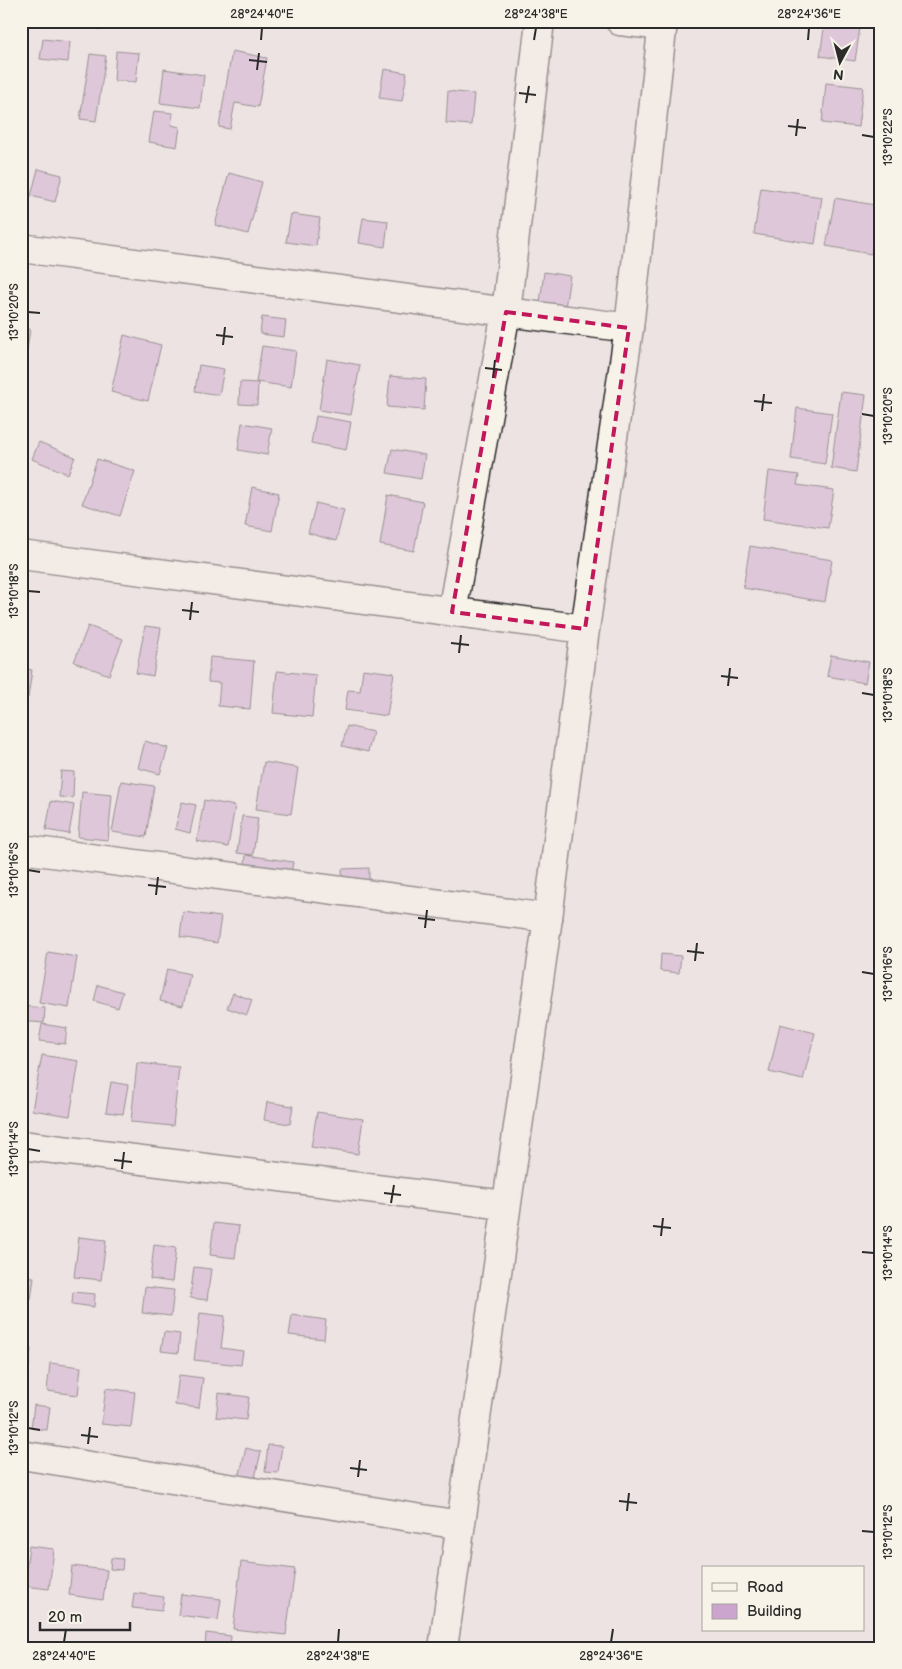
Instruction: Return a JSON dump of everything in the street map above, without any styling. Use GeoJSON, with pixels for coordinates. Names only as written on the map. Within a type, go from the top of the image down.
{"type":"FeatureCollection","features":[{"type":"Feature","properties":{"kind":"street"},"geometry":{"type":"LineString","coordinates":[[452,612],[506,312],[540,21]]}},
{"type":"Feature","properties":{"kind":"street"},"geometry":{"type":"LineString","coordinates":[[443,1648],[505,1206],[548,918],[585,629],[629,328],[663,24],[620,21]]}},
{"type":"Feature","properties":{"kind":"street"},"geometry":{"type":"LineString","coordinates":[[21,248],[629,328]]}},
{"type":"Feature","properties":{"kind":"street"},"geometry":{"type":"LineString","coordinates":[[21,555],[585,629]]}},
{"type":"Feature","properties":{"kind":"street"},"geometry":{"type":"LineString","coordinates":[[21,850],[548,918]]}},
{"type":"Feature","properties":{"kind":"street"},"geometry":{"type":"LineString","coordinates":[[21,1145],[505,1206]]}},
{"type":"Feature","properties":{"kind":"street"},"geometry":{"type":"LineString","coordinates":[[21,1455],[460,1525]]}},
{"type":"Feature","properties":{"kind":"highlighted area"},"geometry":{"type":"Polygon","coordinates":[[[506,312],[629,328],[585,629],[452,612],[506,312]]]}},
{"type":"Feature","properties":{"kind":"building"},"geometry":{"type":"Polygon","coordinates":[[[98,21],[111,21],[111,29],[97,29],[98,21]]]}},
{"type":"Feature","properties":{"kind":"building"},"geometry":{"type":"Polygon","coordinates":[[[825,21],[861,21],[855,61],[820,56],[825,21]]]}},
{"type":"Feature","properties":{"kind":"building"},"geometry":{"type":"Polygon","coordinates":[[[43,39],[70,42],[68,62],[40,59],[43,39]]]}},
{"type":"Feature","properties":{"kind":"building"},"geometry":{"type":"Polygon","coordinates":[[[116,51],[139,53],[136,82],[114,81],[116,51]]]}},
{"type":"Feature","properties":{"kind":"building"},"geometry":{"type":"Polygon","coordinates":[[[232,51],[267,58],[258,107],[235,103],[230,129],[219,127],[232,51]]]}},
{"type":"Feature","properties":{"kind":"building"},"geometry":{"type":"Polygon","coordinates":[[[90,54],[106,56],[96,121],[80,119],[90,54]]]}},
{"type":"Feature","properties":{"kind":"building"},"geometry":{"type":"Polygon","coordinates":[[[164,69],[204,75],[200,108],[160,103],[164,69]]]}},
{"type":"Feature","properties":{"kind":"building"},"geometry":{"type":"Polygon","coordinates":[[[384,69],[407,73],[402,101],[379,98],[384,69]]]}},
{"type":"Feature","properties":{"kind":"building"},"geometry":{"type":"Polygon","coordinates":[[[826,83],[863,87],[858,127],[822,123],[826,83]]]}},
{"type":"Feature","properties":{"kind":"building"},"geometry":{"type":"Polygon","coordinates":[[[448,91],[474,94],[471,125],[446,123],[448,91]]]}},
{"type":"Feature","properties":{"kind":"building"},"geometry":{"type":"Polygon","coordinates":[[[154,111],[173,113],[171,125],[180,127],[177,147],[149,142],[154,111]]]}},
{"type":"Feature","properties":{"kind":"building"},"geometry":{"type":"Polygon","coordinates":[[[38,169],[62,175],[55,202],[31,196],[38,169]]]}},
{"type":"Feature","properties":{"kind":"building"},"geometry":{"type":"Polygon","coordinates":[[[229,173],[262,182],[248,234],[215,225],[229,173]]]}},
{"type":"Feature","properties":{"kind":"building"},"geometry":{"type":"Polygon","coordinates":[[[761,188],[822,197],[815,244],[754,234],[761,188]]]}},
{"type":"Feature","properties":{"kind":"building"},"geometry":{"type":"Polygon","coordinates":[[[835,198],[880,206],[871,254],[826,246],[835,198]]]}},
{"type":"Feature","properties":{"kind":"building"},"geometry":{"type":"Polygon","coordinates":[[[291,214],[320,218],[316,246],[286,242],[291,214]]]}},
{"type":"Feature","properties":{"kind":"building"},"geometry":{"type":"Polygon","coordinates":[[[363,218],[388,221],[385,247],[359,243],[363,218]]]}},
{"type":"Feature","properties":{"kind":"building"},"geometry":{"type":"Polygon","coordinates":[[[544,272],[570,276],[564,314],[539,310],[544,272]]]}},
{"type":"Feature","properties":{"kind":"building"},"geometry":{"type":"Polygon","coordinates":[[[262,317],[286,320],[284,337],[260,334],[262,317]]]}},
{"type":"Feature","properties":{"kind":"building"},"geometry":{"type":"Polygon","coordinates":[[[21,328],[30,329],[23,377],[21,377],[21,328]]]}},
{"type":"Feature","properties":{"kind":"building"},"geometry":{"type":"Polygon","coordinates":[[[124,335],[161,345],[148,401],[111,392],[124,335]]]}},
{"type":"Feature","properties":{"kind":"building"},"geometry":{"type":"Polygon","coordinates":[[[262,346],[296,351],[291,387],[256,382],[262,346]]]}},
{"type":"Feature","properties":{"kind":"building"},"geometry":{"type":"Polygon","coordinates":[[[327,359],[360,365],[351,415],[319,410],[327,359]]]}},
{"type":"Feature","properties":{"kind":"building"},"geometry":{"type":"Polygon","coordinates":[[[199,365],[224,369],[219,395],[195,391],[199,365]]]}},
{"type":"Feature","properties":{"kind":"building"},"geometry":{"type":"Polygon","coordinates":[[[390,376],[426,379],[424,410],[387,407],[390,376]]]}},
{"type":"Feature","properties":{"kind":"building"},"geometry":{"type":"Polygon","coordinates":[[[240,382],[258,383],[257,405],[239,404],[240,382]]]}},
{"type":"Feature","properties":{"kind":"building"},"geometry":{"type":"Polygon","coordinates":[[[841,392],[866,395],[856,472],[831,468],[841,392]]]}},
{"type":"Feature","properties":{"kind":"building"},"geometry":{"type":"Polygon","coordinates":[[[797,408],[832,413],[825,464],[791,459],[797,408]]]}},
{"type":"Feature","properties":{"kind":"building"},"geometry":{"type":"Polygon","coordinates":[[[316,416],[351,422],[346,450],[311,443],[316,416]]]}},
{"type":"Feature","properties":{"kind":"building"},"geometry":{"type":"Polygon","coordinates":[[[242,423],[272,428],[267,455],[238,450],[242,423]]]}},
{"type":"Feature","properties":{"kind":"building"},"geometry":{"type":"Polygon","coordinates":[[[39,442],[75,457],[68,474],[32,459],[39,442]]]}},
{"type":"Feature","properties":{"kind":"building"},"geometry":{"type":"Polygon","coordinates":[[[392,449],[425,455],[421,479],[387,473],[392,449]]]}},
{"type":"Feature","properties":{"kind":"building"},"geometry":{"type":"Polygon","coordinates":[[[97,459],[135,471],[120,516],[82,504],[97,459]]]}},
{"type":"Feature","properties":{"kind":"building"},"geometry":{"type":"Polygon","coordinates":[[[769,471],[799,475],[797,485],[834,490],[828,528],[763,519],[769,471]]]}},
{"type":"Feature","properties":{"kind":"building"},"geometry":{"type":"Polygon","coordinates":[[[252,487],[279,493],[272,531],[245,526],[252,487]]]}},
{"type":"Feature","properties":{"kind":"building"},"geometry":{"type":"Polygon","coordinates":[[[388,495],[423,502],[414,551],[380,545],[388,495]]]}},
{"type":"Feature","properties":{"kind":"building"},"geometry":{"type":"Polygon","coordinates":[[[316,503],[344,510],[336,541],[308,533],[316,503]]]}},
{"type":"Feature","properties":{"kind":"building"},"geometry":{"type":"Polygon","coordinates":[[[750,546],[832,560],[825,602],[743,588],[750,546]]]}},
{"type":"Feature","properties":{"kind":"building"},"geometry":{"type":"Polygon","coordinates":[[[88,626],[123,639],[109,675],[74,662],[88,626]]]}},
{"type":"Feature","properties":{"kind":"building"},"geometry":{"type":"Polygon","coordinates":[[[145,626],[161,628],[153,676],[136,673],[145,626]]]}},
{"type":"Feature","properties":{"kind":"building"},"geometry":{"type":"Polygon","coordinates":[[[831,655],[869,662],[865,683],[827,676],[831,655]]]}},
{"type":"Feature","properties":{"kind":"building"},"geometry":{"type":"Polygon","coordinates":[[[210,657],[254,661],[250,709],[218,706],[220,683],[208,682],[210,657]]]}},
{"type":"Feature","properties":{"kind":"building"},"geometry":{"type":"Polygon","coordinates":[[[21,668],[32,670],[28,698],[21,697],[21,668]]]}},
{"type":"Feature","properties":{"kind":"building"},"geometry":{"type":"Polygon","coordinates":[[[363,669],[394,673],[387,716],[345,710],[348,690],[360,691],[363,669]]]}},
{"type":"Feature","properties":{"kind":"building"},"geometry":{"type":"Polygon","coordinates":[[[277,671],[316,675],[312,717],[273,713],[277,671]]]}},
{"type":"Feature","properties":{"kind":"building"},"geometry":{"type":"Polygon","coordinates":[[[347,726],[373,732],[368,752],[342,746],[347,726]]]}},
{"type":"Feature","properties":{"kind":"building"},"geometry":{"type":"Polygon","coordinates":[[[145,741],[168,748],[160,774],[138,768],[145,741]]]}},
{"type":"Feature","properties":{"kind":"building"},"geometry":{"type":"Polygon","coordinates":[[[264,762],[298,768],[291,814],[256,809],[264,762]]]}},
{"type":"Feature","properties":{"kind":"building"},"geometry":{"type":"Polygon","coordinates":[[[61,771],[74,772],[73,798],[59,797],[61,771]]]}},
{"type":"Feature","properties":{"kind":"building"},"geometry":{"type":"Polygon","coordinates":[[[121,781],[154,786],[146,837],[112,832],[121,781]]]}},
{"type":"Feature","properties":{"kind":"building"},"geometry":{"type":"Polygon","coordinates":[[[82,792],[112,795],[108,840],[78,837],[82,792]]]}},
{"type":"Feature","properties":{"kind":"building"},"geometry":{"type":"Polygon","coordinates":[[[204,800],[235,806],[228,847],[197,841],[204,800]]]}},
{"type":"Feature","properties":{"kind":"building"},"geometry":{"type":"Polygon","coordinates":[[[51,801],[74,805],[69,834],[46,830],[51,801]]]}},
{"type":"Feature","properties":{"kind":"building"},"geometry":{"type":"Polygon","coordinates":[[[182,802],[196,805],[190,833],[175,829],[182,802]]]}},
{"type":"Feature","properties":{"kind":"building"},"geometry":{"type":"Polygon","coordinates":[[[242,816],[258,818],[253,855],[237,853],[242,816]]]}},
{"type":"Feature","properties":{"kind":"building"},"geometry":{"type":"Polygon","coordinates":[[[246,855],[293,862],[290,879],[244,872],[246,855]]]}},
{"type":"Feature","properties":{"kind":"building"},"geometry":{"type":"Polygon","coordinates":[[[369,868],[369,884],[343,885],[342,869],[369,868]]]}},
{"type":"Feature","properties":{"kind":"building"},"geometry":{"type":"Polygon","coordinates":[[[183,912],[221,917],[217,943],[180,937],[183,912]]]}},
{"type":"Feature","properties":{"kind":"building"},"geometry":{"type":"Polygon","coordinates":[[[48,952],[77,957],[69,1008],[39,1003],[48,952]]]}},
{"type":"Feature","properties":{"kind":"building"},"geometry":{"type":"Polygon","coordinates":[[[661,954],[681,956],[679,973],[660,971],[661,954]]]}},
{"type":"Feature","properties":{"kind":"building"},"geometry":{"type":"Polygon","coordinates":[[[167,969],[190,974],[183,1006],[160,1001],[167,969]]]}},
{"type":"Feature","properties":{"kind":"building"},"geometry":{"type":"Polygon","coordinates":[[[98,985],[123,992],[118,1008],[94,1001],[98,985]]]}},
{"type":"Feature","properties":{"kind":"building"},"geometry":{"type":"Polygon","coordinates":[[[233,993],[252,1000],[247,1015],[227,1008],[233,993]]]}},
{"type":"Feature","properties":{"kind":"building"},"geometry":{"type":"Polygon","coordinates":[[[21,1006],[45,1008],[44,1023],[21,1021],[21,1006]]]}},
{"type":"Feature","properties":{"kind":"building"},"geometry":{"type":"Polygon","coordinates":[[[42,1024],[67,1028],[65,1044],[39,1041],[42,1024]]]}},
{"type":"Feature","properties":{"kind":"building"},"geometry":{"type":"Polygon","coordinates":[[[780,1024],[815,1033],[803,1080],[769,1072],[780,1024]]]}},
{"type":"Feature","properties":{"kind":"building"},"geometry":{"type":"Polygon","coordinates":[[[42,1055],[79,1061],[70,1116],[32,1110],[42,1055]]]}},
{"type":"Feature","properties":{"kind":"building"},"geometry":{"type":"Polygon","coordinates":[[[137,1063],[179,1067],[173,1126],[131,1122],[137,1063]]]}},
{"type":"Feature","properties":{"kind":"building"},"geometry":{"type":"Polygon","coordinates":[[[111,1082],[128,1085],[123,1114],[106,1112],[111,1082]]]}},
{"type":"Feature","properties":{"kind":"building"},"geometry":{"type":"Polygon","coordinates":[[[267,1102],[293,1106],[290,1124],[264,1120],[267,1102]]]}},
{"type":"Feature","properties":{"kind":"building"},"geometry":{"type":"Polygon","coordinates":[[[317,1112],[363,1119],[358,1154],[311,1147],[317,1112]]]}},
{"type":"Feature","properties":{"kind":"building"},"geometry":{"type":"Polygon","coordinates":[[[214,1223],[239,1226],[235,1258],[210,1255],[214,1223]]]}},
{"type":"Feature","properties":{"kind":"building"},"geometry":{"type":"Polygon","coordinates":[[[79,1237],[106,1240],[101,1280],[74,1277],[79,1237]]]}},
{"type":"Feature","properties":{"kind":"building"},"geometry":{"type":"Polygon","coordinates":[[[154,1245],[176,1248],[172,1282],[150,1279],[154,1245]]]}},
{"type":"Feature","properties":{"kind":"building"},"geometry":{"type":"Polygon","coordinates":[[[194,1267],[211,1269],[207,1300],[190,1298],[194,1267]]]}},
{"type":"Feature","properties":{"kind":"building"},"geometry":{"type":"Polygon","coordinates":[[[21,1276],[34,1277],[31,1300],[21,1299],[21,1276]]]}},
{"type":"Feature","properties":{"kind":"building"},"geometry":{"type":"Polygon","coordinates":[[[145,1287],[174,1290],[171,1316],[142,1313],[145,1287]]]}},
{"type":"Feature","properties":{"kind":"building"},"geometry":{"type":"Polygon","coordinates":[[[73,1292],[95,1294],[94,1307],[72,1304],[73,1292]]]}},
{"type":"Feature","properties":{"kind":"building"},"geometry":{"type":"Polygon","coordinates":[[[200,1313],[225,1316],[221,1348],[243,1351],[241,1365],[194,1360],[200,1313]]]}},
{"type":"Feature","properties":{"kind":"building"},"geometry":{"type":"Polygon","coordinates":[[[292,1315],[326,1320],[324,1339],[289,1335],[292,1315]]]}},
{"type":"Feature","properties":{"kind":"building"},"geometry":{"type":"Polygon","coordinates":[[[164,1332],[180,1334],[178,1353],[161,1351],[164,1332]]]}},
{"type":"Feature","properties":{"kind":"building"},"geometry":{"type":"Polygon","coordinates":[[[21,1347],[31,1349],[26,1390],[21,1390],[21,1347]]]}},
{"type":"Feature","properties":{"kind":"building"},"geometry":{"type":"Polygon","coordinates":[[[50,1363],[81,1367],[78,1395],[47,1391],[50,1363]]]}},
{"type":"Feature","properties":{"kind":"building"},"geometry":{"type":"Polygon","coordinates":[[[179,1375],[203,1378],[199,1408],[175,1405],[179,1375]]]}},
{"type":"Feature","properties":{"kind":"building"},"geometry":{"type":"Polygon","coordinates":[[[106,1388],[135,1392],[131,1427],[101,1424],[106,1388]]]}},
{"type":"Feature","properties":{"kind":"building"},"geometry":{"type":"Polygon","coordinates":[[[219,1393],[249,1397],[246,1420],[216,1417],[219,1393]]]}},
{"type":"Feature","properties":{"kind":"building"},"geometry":{"type":"Polygon","coordinates":[[[34,1405],[50,1407],[47,1430],[31,1428],[34,1405]]]}},
{"type":"Feature","properties":{"kind":"building"},"geometry":{"type":"Polygon","coordinates":[[[268,1445],[282,1446],[278,1473],[265,1472],[268,1445]]]}},
{"type":"Feature","properties":{"kind":"building"},"geometry":{"type":"Polygon","coordinates":[[[246,1448],[261,1452],[254,1482],[239,1478],[246,1448]]]}},
{"type":"Feature","properties":{"kind":"building"},"geometry":{"type":"Polygon","coordinates":[[[29,1546],[54,1549],[49,1589],[24,1586],[29,1546]]]}},
{"type":"Feature","properties":{"kind":"building"},"geometry":{"type":"Polygon","coordinates":[[[111,1558],[123,1559],[122,1570],[110,1569],[111,1558]]]}},
{"type":"Feature","properties":{"kind":"building"},"geometry":{"type":"Polygon","coordinates":[[[241,1562],[295,1569],[286,1635],[233,1629],[241,1562]]]}},
{"type":"Feature","properties":{"kind":"building"},"geometry":{"type":"Polygon","coordinates":[[[72,1566],[107,1570],[103,1600],[69,1595],[72,1566]]]}},
{"type":"Feature","properties":{"kind":"building"},"geometry":{"type":"Polygon","coordinates":[[[134,1593],[164,1597],[162,1611],[132,1608],[134,1593]]]}},
{"type":"Feature","properties":{"kind":"building"},"geometry":{"type":"Polygon","coordinates":[[[181,1594],[221,1599],[218,1620],[178,1615],[181,1594]]]}},
{"type":"Feature","properties":{"kind":"building"},"geometry":{"type":"Polygon","coordinates":[[[206,1633],[231,1636],[230,1648],[205,1648],[206,1633]]]}}]}
